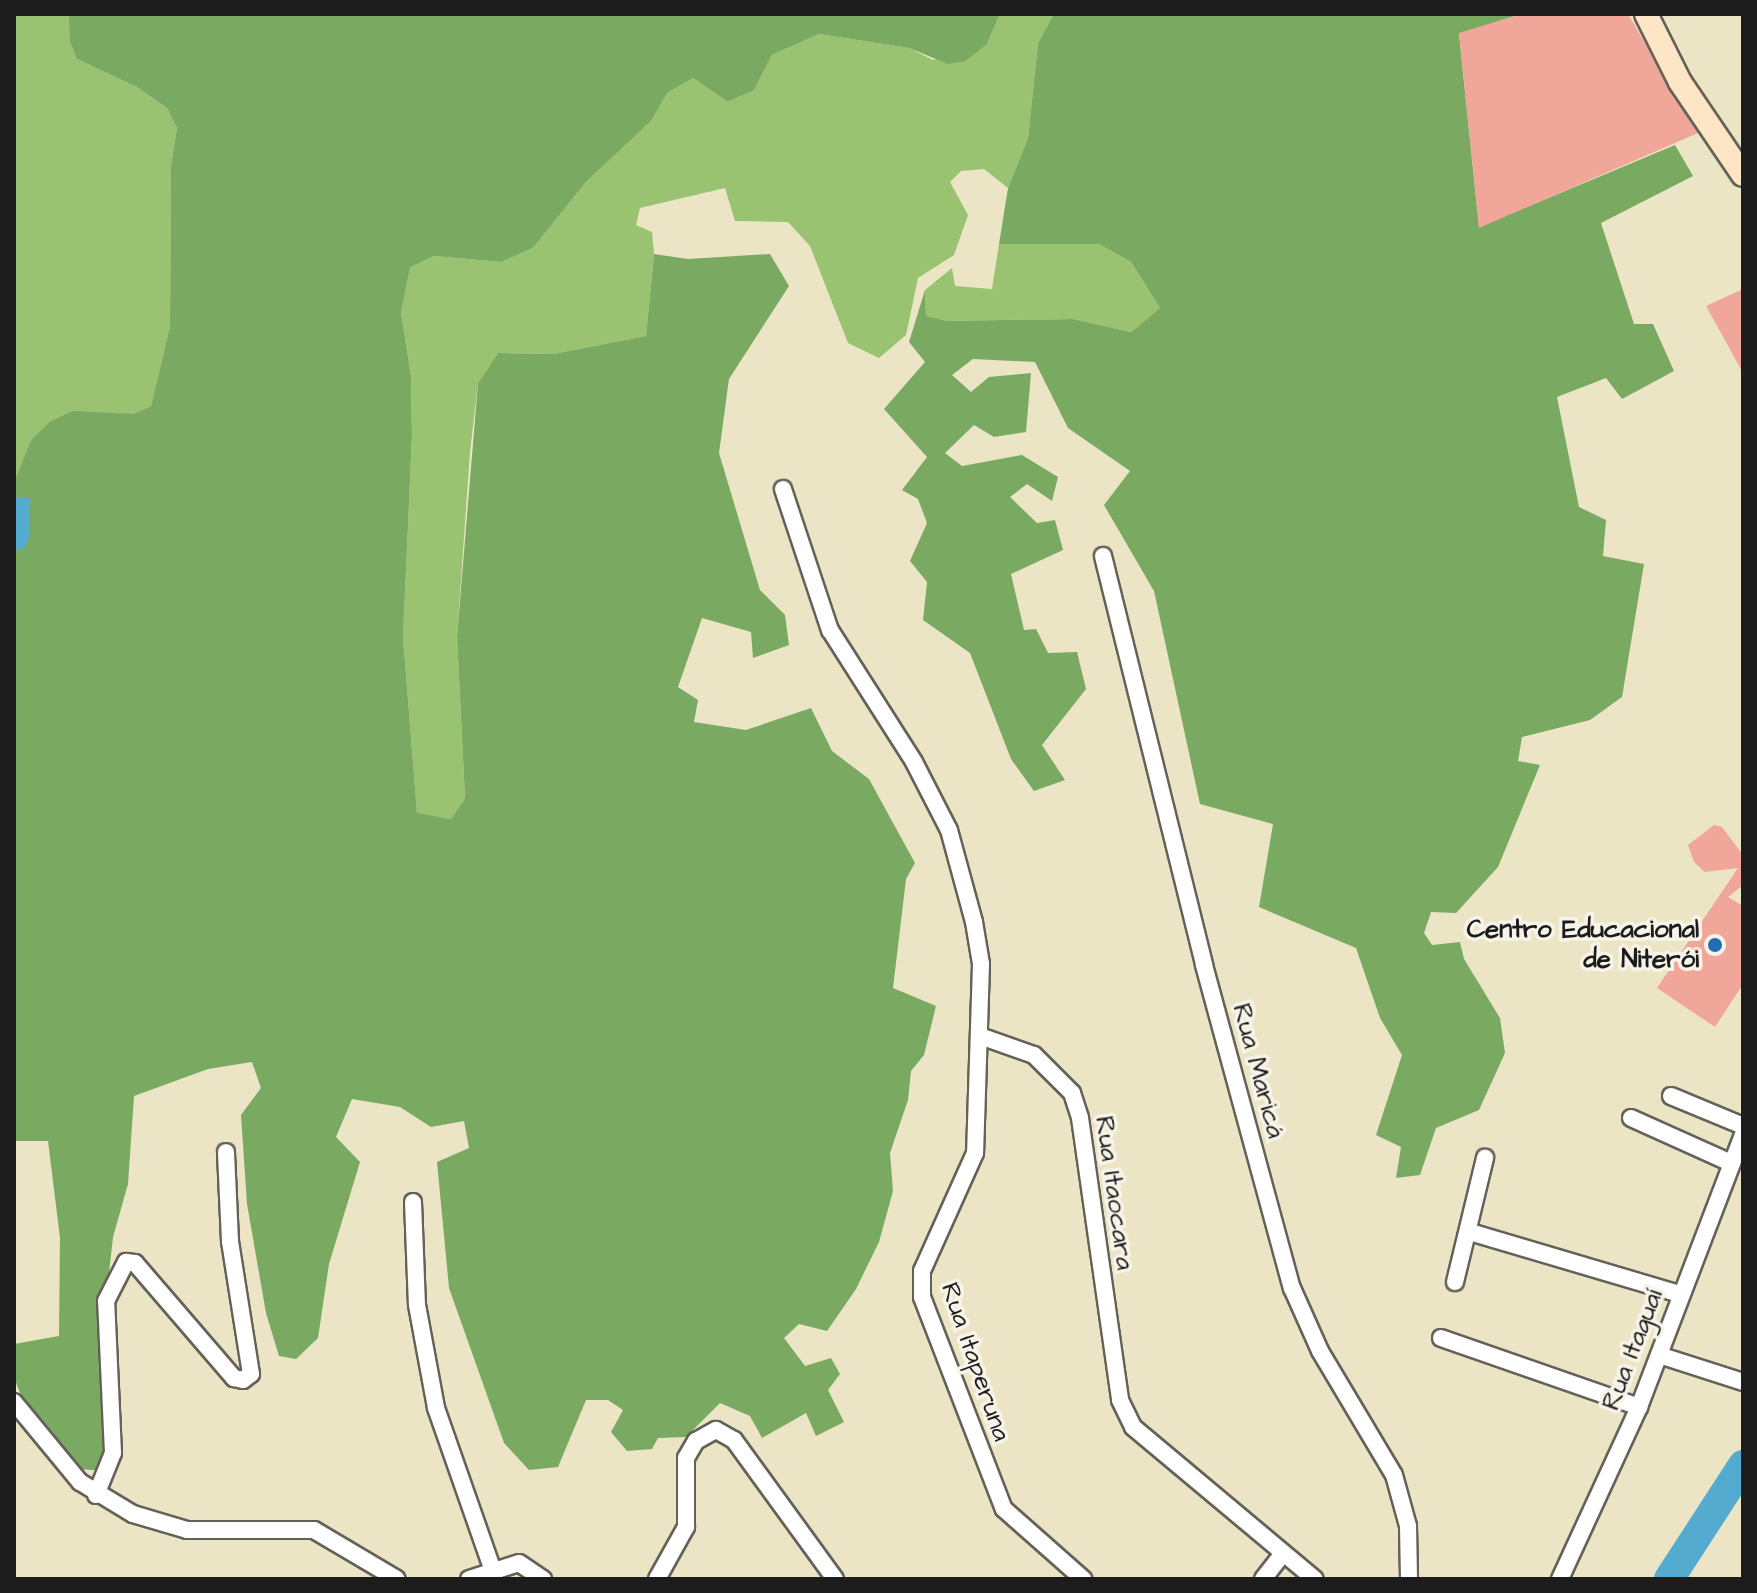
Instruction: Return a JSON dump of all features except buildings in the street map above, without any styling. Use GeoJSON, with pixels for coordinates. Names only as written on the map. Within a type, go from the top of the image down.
{"type":"FeatureCollection","features":[{"type":"Feature","properties":{"kind":"main road"},"geometry":{"type":"LineString","coordinates":[[1646,14],[1680,82],[1743,175]]}},
{"type":"Feature","properties":{"kind":"street"},"geometry":{"type":"LineString","coordinates":[[783,489],[830,630],[920,773],[949,830],[967,884],[981,964],[980,1036]]}},
{"type":"Feature","properties":{"kind":"street","name":"Rua Maricá"},"geometry":{"type":"LineString","coordinates":[[1103,556],[1204,965],[1292,1288],[1320,1351],[1394,1475],[1408,1526],[1409,1579]]}},
{"type":"Feature","properties":{"kind":"street","name":"Rua Itaocara"},"geometry":{"type":"LineString","coordinates":[[980,1036],[1034,1055],[1072,1093],[1080,1118],[1120,1400],[1133,1427],[1315,1579]]}},
{"type":"Feature","properties":{"kind":"street","name":"Rua Itaperuna"},"geometry":{"type":"LineString","coordinates":[[980,1036],[975,1153],[925,1263],[922,1297],[1004,1509],[1083,1579]]}},
{"type":"Feature","properties":{"kind":"street"},"geometry":{"type":"LineString","coordinates":[[1671,1096],[1743,1126]]}},
{"type":"Feature","properties":{"kind":"street"},"geometry":{"type":"LineString","coordinates":[[1631,1118],[1731,1163]]}},
{"type":"Feature","properties":{"kind":"street","name":"Rua Itaguaí"},"geometry":{"type":"LineString","coordinates":[[1560,1579],[1639,1407],[1679,1294],[1743,1135]]}},
{"type":"Feature","properties":{"kind":"street"},"geometry":{"type":"LineString","coordinates":[[96,1495],[113,1453],[106,1301],[126,1262],[135,1263],[234,1378],[243,1380],[251,1374],[230,1241],[226,1152]]}},
{"type":"Feature","properties":{"kind":"street"},"geometry":{"type":"LineString","coordinates":[[1455,1282],[1470,1232],[1485,1158]]}},
{"type":"Feature","properties":{"kind":"street"},"geometry":{"type":"LineString","coordinates":[[413,1202],[417,1305],[438,1419],[493,1571]]}},
{"type":"Feature","properties":{"kind":"street"},"geometry":{"type":"LineString","coordinates":[[1470,1232],[1679,1294]]}},
{"type":"Feature","properties":{"kind":"street"},"geometry":{"type":"LineString","coordinates":[[1441,1338],[1639,1407]]}},
{"type":"Feature","properties":{"kind":"street"},"geometry":{"type":"LineString","coordinates":[[1659,1355],[1743,1382]]}},
{"type":"Feature","properties":{"kind":"street"},"geometry":{"type":"LineString","coordinates":[[14,1402],[36,1433],[96,1495],[146,1519],[187,1530],[314,1530],[397,1579]]}},
{"type":"Feature","properties":{"kind":"street"},"geometry":{"type":"LineString","coordinates":[[657,1579],[686,1527],[686,1458],[696,1441],[716,1430],[734,1440],[835,1579]]}},
{"type":"Feature","properties":{"kind":"street"},"geometry":{"type":"LineString","coordinates":[[1263,1579],[1283,1553]]}},
{"type":"Feature","properties":{"kind":"street"},"geometry":{"type":"LineString","coordinates":[[469,1579],[519,1563],[543,1579]]}},
{"type":"Feature","properties":{"kind":"green space"},"geometry":{"type":"Polygon","coordinates":[[[14,14],[69,14],[77,59],[137,87],[167,108],[177,128],[171,165],[170,326],[151,406],[133,414],[104,414],[31,440],[15,483],[14,14]]]}},
{"type":"Feature","properties":{"kind":"green space"},"geometry":{"type":"Polygon","coordinates":[[[69,14],[1000,14],[987,44],[965,61],[948,64],[909,48],[819,34],[772,55],[754,90],[728,102],[693,78],[667,93],[652,120],[586,182],[533,248],[501,262],[434,256],[410,267],[401,312],[411,376],[412,436],[403,637],[417,813],[451,819],[465,798],[457,637],[478,383],[498,353],[553,354],[646,336],[654,254],[688,259],[770,254],[789,286],[729,379],[719,453],[760,590],[785,615],[789,645],[753,658],[751,632],[702,618],[678,687],[698,700],[694,722],[746,730],[811,708],[832,751],[869,779],[915,863],[906,879],[893,988],[936,1006],[924,1055],[911,1071],[908,1100],[890,1153],[893,1191],[879,1242],[856,1289],[827,1331],[799,1324],[784,1338],[805,1366],[831,1358],[840,1374],[828,1390],[844,1422],[816,1436],[806,1413],[762,1438],[750,1416],[720,1403],[686,1437],[658,1438],[652,1449],[627,1451],[611,1432],[623,1410],[608,1400],[586,1400],[558,1467],[529,1470],[504,1443],[449,1288],[437,1162],[469,1148],[464,1121],[431,1127],[400,1107],[352,1099],[336,1137],[360,1162],[329,1264],[318,1338],[296,1359],[279,1356],[266,1313],[247,1204],[241,1115],[261,1088],[252,1062],[208,1069],[134,1096],[128,1184],[113,1237],[101,1346],[108,1471],[77,1469],[25,1405],[14,1378],[14,1344],[59,1336],[60,1238],[48,1141],[14,1141],[14,483],[31,440],[51,421],[73,411],[133,414],[151,406],[170,326],[171,165],[177,128],[167,108],[137,87],[77,59],[70,41],[69,14]]]}},
{"type":"Feature","properties":{"kind":"green space"},"geometry":{"type":"Polygon","coordinates":[[[1000,14],[1054,14],[1038,43],[1028,138],[1008,188],[984,169],[961,171],[950,182],[968,215],[954,255],[918,278],[906,335],[879,358],[848,343],[810,246],[788,222],[735,221],[725,188],[640,208],[636,225],[652,232],[654,254],[646,336],[553,354],[498,353],[478,383],[470,452],[457,637],[465,798],[451,819],[417,814],[403,637],[412,436],[411,376],[401,312],[409,267],[434,256],[501,262],[533,248],[586,182],[652,120],[667,93],[693,78],[728,102],[754,90],[772,55],[819,34],[909,48],[933,60],[987,44],[1000,14]]]}},
{"type":"Feature","properties":{"kind":"green space"},"geometry":{"type":"Polygon","coordinates":[[[1054,14],[1521,14],[1459,34],[1479,227],[1675,145],[1693,176],[1601,223],[1634,324],[1653,324],[1674,371],[1622,399],[1606,378],[1557,397],[1579,507],[1606,520],[1603,556],[1644,564],[1622,697],[1590,720],[1522,737],[1518,761],[1540,765],[1498,867],[1456,913],[1431,912],[1424,933],[1432,945],[1460,942],[1464,959],[1500,1018],[1505,1053],[1479,1110],[1436,1128],[1420,1175],[1396,1178],[1401,1147],[1376,1135],[1402,1055],[1380,1018],[1356,948],[1259,907],[1273,824],[1200,804],[1154,591],[1104,505],[1130,471],[1068,428],[1035,362],[973,359],[952,375],[971,392],[989,377],[1031,373],[1026,432],[994,437],[974,425],[945,453],[962,466],[1022,455],[1058,477],[1052,501],[1027,484],[1010,497],[1037,523],[1055,520],[1063,550],[1011,574],[1024,630],[1036,629],[1048,653],[1077,652],[1086,689],[1042,745],[1065,780],[1034,791],[1011,759],[970,653],[923,620],[927,582],[910,561],[927,523],[918,499],[902,490],[927,457],[884,409],[925,362],[909,342],[925,290],[926,316],[947,321],[1073,319],[1131,332],[1160,308],[1131,262],[1099,244],[999,244],[1008,188],[1028,138],[1038,43],[1054,14]]]}},
{"type":"Feature","properties":{"kind":"green space"},"geometry":{"type":"Polygon","coordinates":[[[999,244],[1099,244],[1131,262],[1160,308],[1131,332],[1073,319],[947,321],[926,317],[925,290],[952,268],[955,286],[992,289],[999,244]]]}},
{"type":"Feature","properties":{"kind":"water"},"geometry":{"type":"Polygon","coordinates":[[[14,498],[29,498],[29,537],[25,548],[14,550],[14,498]]]}},
{"type":"Feature","properties":{"kind":"waterway"},"geometry":{"type":"LineString","coordinates":[[1669,1579],[1743,1465]]}},
{"type":"Feature","properties":{"kind":"place","name":"Centro Educacional de Niterói"},"geometry":{"type":"Point","coordinates":[1715,945]}}]}
